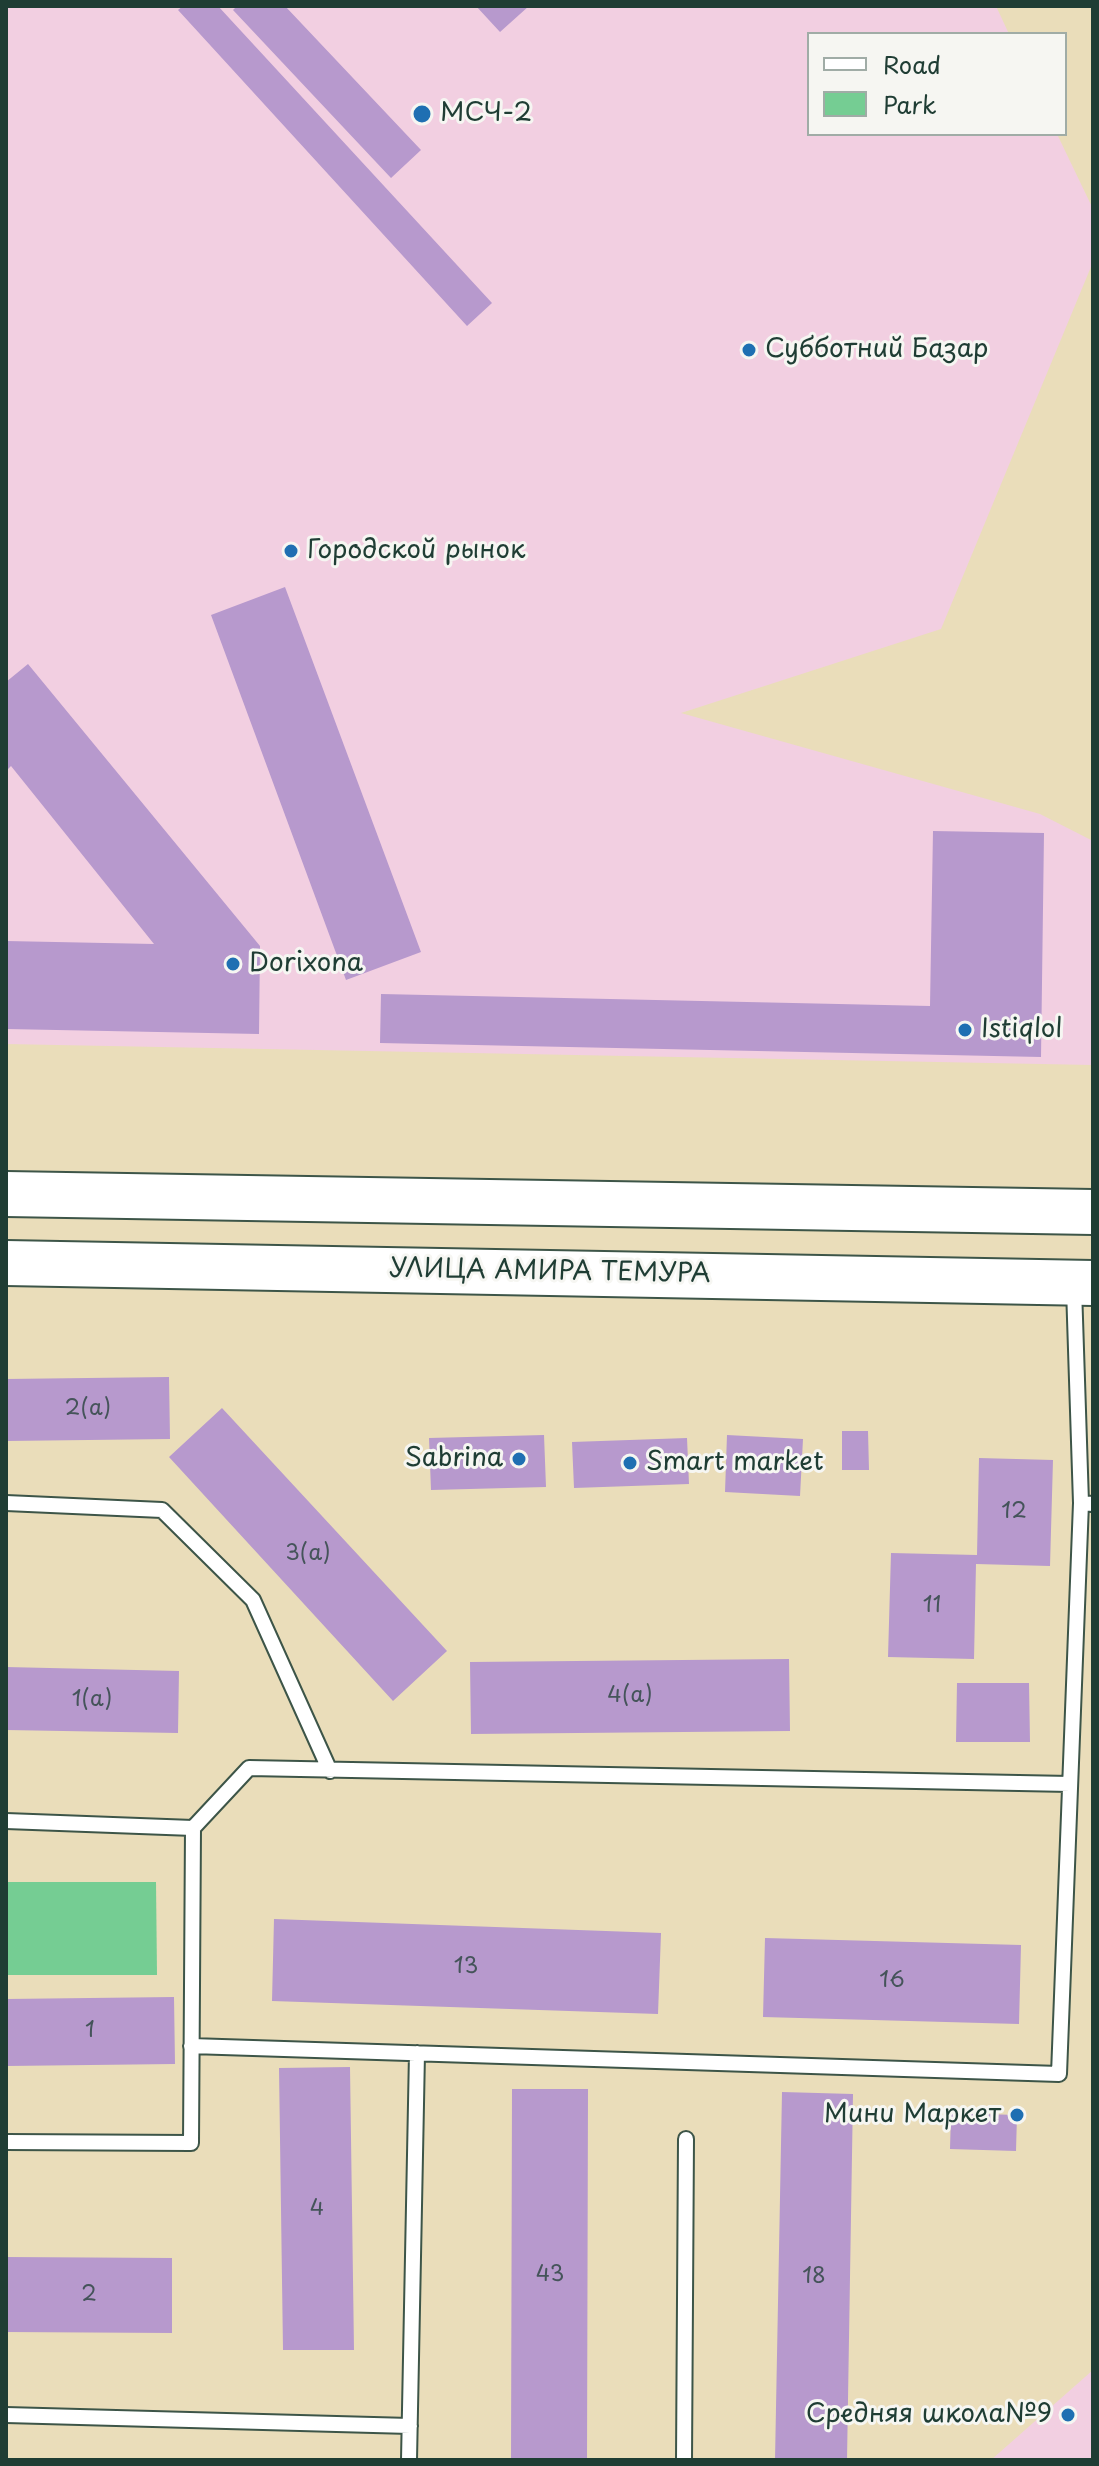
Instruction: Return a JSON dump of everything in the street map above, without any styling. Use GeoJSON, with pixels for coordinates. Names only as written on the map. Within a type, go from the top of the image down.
{"type":"FeatureCollection","features":[{"type":"Feature","properties":{"kind":"main road"},"geometry":{"type":"LineString","coordinates":[[6,1194],[1093,1212]]}},
{"type":"Feature","properties":{"kind":"main road"},"geometry":{"type":"LineString","coordinates":[[253,1197],[253,1267]]}},
{"type":"Feature","properties":{"kind":"main road","name":"УЛИЦА АМИРА ТЕМУРА"},"geometry":{"type":"LineString","coordinates":[[6,1263],[1083,1282]]}},
{"type":"Feature","properties":{"kind":"lane"},"geometry":{"type":"LineString","coordinates":[[191,2046],[1059,2074],[1070,1784],[1087,1503],[1083,1282]]}},
{"type":"Feature","properties":{"kind":"lane"},"geometry":{"type":"LineString","coordinates":[[6,1503],[162,1510],[253,1600],[330,1771]]}},
{"type":"Feature","properties":{"kind":"lane"},"geometry":{"type":"LineString","coordinates":[[6,2142],[191,2143],[193,1828],[249,1768],[1070,1784]]}},
{"type":"Feature","properties":{"kind":"lane"},"geometry":{"type":"LineString","coordinates":[[6,1821],[193,1828]]}},
{"type":"Feature","properties":{"kind":"lane"},"geometry":{"type":"LineString","coordinates":[[409,2460],[417,2053]]}},
{"type":"Feature","properties":{"kind":"lane"},"geometry":{"type":"LineString","coordinates":[[684,2460],[686,2139]]}},
{"type":"Feature","properties":{"kind":"lane"},"geometry":{"type":"LineString","coordinates":[[6,2415],[410,2426]]}},
{"type":"Feature","properties":{"kind":"shaded area","name":"Городской рынок"},"geometry":{"type":"Polygon","coordinates":[[[6,6],[996,6],[1008,32],[807,32],[807,136],[1058,136],[1093,209],[1093,262],[941,629],[681,713],[1040,814],[1093,841],[1093,1065],[6,1044],[6,6]]]}},
{"type":"Feature","properties":{"kind":"shaded area","name":"Средняя школа№9"},"geometry":{"type":"Polygon","coordinates":[[[1093,2370],[1093,2460],[991,2460],[1093,2370]]]}},
{"type":"Feature","properties":{"kind":"green space"},"geometry":{"type":"Polygon","coordinates":[[[6,1882],[156,1882],[157,1975],[6,1975],[6,1882]]]}},
{"type":"Feature","properties":{"kind":"building"},"geometry":{"type":"Polygon","coordinates":[[[183,6],[218,6],[492,303],[467,326],[178,10],[183,6]]]}},
{"type":"Feature","properties":{"kind":"building"},"geometry":{"type":"Polygon","coordinates":[[[237,6],[285,6],[421,150],[391,178],[233,10],[237,6]]]}},
{"type":"Feature","properties":{"kind":"building"},"geometry":{"type":"Polygon","coordinates":[[[476,6],[529,6],[500,32],[476,6]]]}},
{"type":"Feature","properties":{"kind":"building"},"geometry":{"type":"Polygon","coordinates":[[[285,587],[421,952],[346,980],[211,615],[285,587]]]}},
{"type":"Feature","properties":{"kind":"building"},"geometry":{"type":"Polygon","coordinates":[[[28,664],[260,946],[259,1034],[6,1029],[6,941],[154,944],[11,766],[6,771],[6,682],[28,664]]]}},
{"type":"Feature","properties":{"kind":"building"},"geometry":{"type":"Polygon","coordinates":[[[933,831],[1044,833],[1041,1057],[380,1043],[381,994],[930,1006],[933,831]]]}},
{"type":"Feature","properties":{"kind":"building"},"geometry":{"type":"Polygon","coordinates":[[[169,1377],[170,1439],[6,1441],[6,1379],[169,1377]]]}},
{"type":"Feature","properties":{"kind":"building"},"geometry":{"type":"Polygon","coordinates":[[[222,1408],[447,1651],[393,1701],[169,1457],[222,1408]]]}},
{"type":"Feature","properties":{"kind":"building"},"geometry":{"type":"Polygon","coordinates":[[[842,1431],[868,1431],[869,1470],[842,1470],[842,1431]]]}},
{"type":"Feature","properties":{"kind":"building"},"geometry":{"type":"Polygon","coordinates":[[[544,1435],[546,1487],[431,1490],[429,1438],[544,1435]]]}},
{"type":"Feature","properties":{"kind":"building"},"geometry":{"type":"Polygon","coordinates":[[[727,1435],[803,1439],[800,1496],[725,1492],[727,1435]]]}},
{"type":"Feature","properties":{"kind":"building","name":"Smart market"},"geometry":{"type":"Polygon","coordinates":[[[687,1438],[689,1484],[574,1488],[572,1442],[687,1438]]]}},
{"type":"Feature","properties":{"kind":"building"},"geometry":{"type":"Polygon","coordinates":[[[979,1458],[1053,1460],[1050,1566],[976,1564],[974,1659],[888,1657],[891,1553],[977,1555],[979,1458]]]}},
{"type":"Feature","properties":{"kind":"building"},"geometry":{"type":"Polygon","coordinates":[[[789,1659],[790,1731],[471,1734],[470,1662],[789,1659]]]}},
{"type":"Feature","properties":{"kind":"building"},"geometry":{"type":"Polygon","coordinates":[[[6,1667],[179,1671],[178,1733],[6,1730],[6,1667]]]}},
{"type":"Feature","properties":{"kind":"building"},"geometry":{"type":"Polygon","coordinates":[[[957,1683],[1029,1683],[1030,1742],[956,1742],[957,1683]]]}},
{"type":"Feature","properties":{"kind":"building"},"geometry":{"type":"Polygon","coordinates":[[[274,1919],[661,1933],[658,2014],[272,2001],[274,1919]]]}},
{"type":"Feature","properties":{"kind":"building"},"geometry":{"type":"Polygon","coordinates":[[[765,1938],[1021,1945],[1019,2024],[763,2017],[765,1938]]]}},
{"type":"Feature","properties":{"kind":"building"},"geometry":{"type":"Polygon","coordinates":[[[174,1997],[175,2064],[6,2066],[6,1999],[174,1997]]]}},
{"type":"Feature","properties":{"kind":"building"},"geometry":{"type":"Polygon","coordinates":[[[350,2067],[354,2350],[283,2350],[279,2068],[350,2067]]]}},
{"type":"Feature","properties":{"kind":"building"},"geometry":{"type":"Polygon","coordinates":[[[512,2089],[588,2089],[587,2460],[511,2460],[512,2089]]]}},
{"type":"Feature","properties":{"kind":"building"},"geometry":{"type":"Polygon","coordinates":[[[782,2092],[853,2094],[847,2460],[775,2460],[782,2092]]]}},
{"type":"Feature","properties":{"kind":"building"},"geometry":{"type":"Polygon","coordinates":[[[951,2113],[1017,2115],[1016,2151],[950,2149],[951,2113]]]}},
{"type":"Feature","properties":{"kind":"building"},"geometry":{"type":"Polygon","coordinates":[[[6,2257],[172,2258],[172,2333],[6,2332],[6,2257]]]}},
{"type":"Feature","properties":{"kind":"place","name":"МСЧ-2"},"geometry":{"type":"Point","coordinates":[422,114]}},
{"type":"Feature","properties":{"kind":"place","name":"Субботний Базар"},"geometry":{"type":"Point","coordinates":[749,350]}},
{"type":"Feature","properties":{"kind":"place","name":"Городской рынок"},"geometry":{"type":"Point","coordinates":[291,551]}},
{"type":"Feature","properties":{"kind":"place","name":"Dorixona"},"geometry":{"type":"Point","coordinates":[233,964]}},
{"type":"Feature","properties":{"kind":"place","name":"Istiqlol"},"geometry":{"type":"Point","coordinates":[965,1030]}},
{"type":"Feature","properties":{"kind":"place","name":"Sabrina"},"geometry":{"type":"Point","coordinates":[519,1459]}},
{"type":"Feature","properties":{"kind":"place","name":"Smart market"},"geometry":{"type":"Point","coordinates":[630,1463]}},
{"type":"Feature","properties":{"kind":"place","name":"Мини Маркет"},"geometry":{"type":"Point","coordinates":[1017,2115]}},
{"type":"Feature","properties":{"kind":"place","name":"Средняя школа№9"},"geometry":{"type":"Point","coordinates":[1068,2415]}}]}
